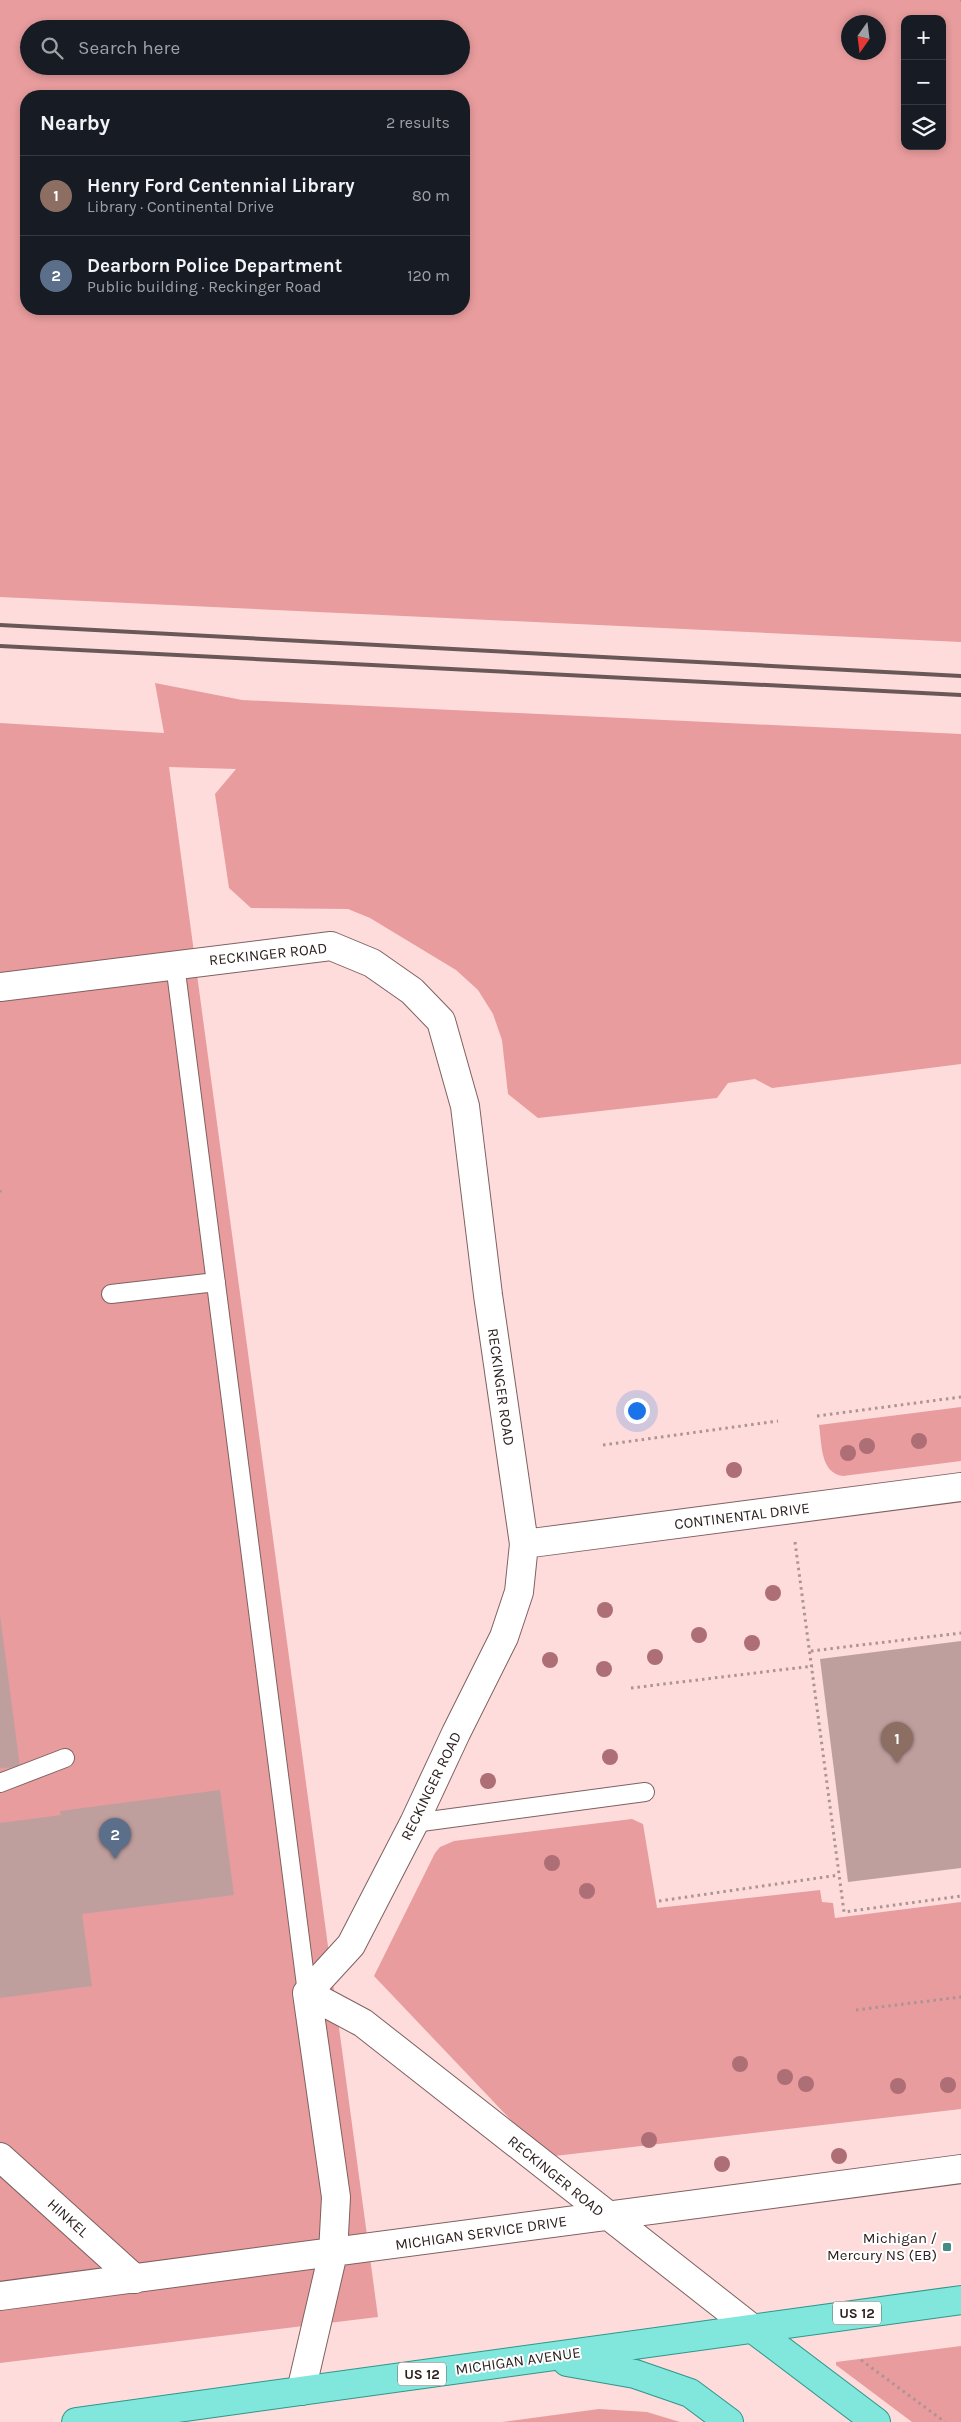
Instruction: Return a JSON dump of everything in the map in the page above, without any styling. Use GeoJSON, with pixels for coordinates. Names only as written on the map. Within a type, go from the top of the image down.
{"type":"FeatureCollection","features":[{"type":"Feature","properties":{"kind":"main road","name":"MICHIGAN AVENUE"},"geometry":{"type":"LineString","coordinates":[[76,2422],[961,2300]]}},
{"type":"Feature","properties":{"kind":"main road"},"geometry":{"type":"LineString","coordinates":[[753,2329],[876,2422]]}},
{"type":"Feature","properties":{"kind":"main road"},"geometry":{"type":"LineString","coordinates":[[542,2358],[634,2374],[681,2390],[690,2394],[729,2422]]}},
{"type":"Feature","properties":{"kind":"street","name":"RECKINGER ROAD"},"geometry":{"type":"LineString","coordinates":[[0,987],[331,946],[372,963],[412,991],[441,1021],[465,1106],[488,1295],[524,1544],[519,1592],[504,1637],[414,1823],[351,1945],[307,1992],[363,2024],[753,2329]]}},
{"type":"Feature","properties":{"kind":"street","name":"CONTINENTAL DRIVE"},"geometry":{"type":"LineString","coordinates":[[524,1544],[961,1487]]}},
{"type":"Feature","properties":{"kind":"street"},"geometry":{"type":"LineString","coordinates":[[301,2391],[333,2253],[336,2197],[307,1992]]}},
{"type":"Feature","properties":{"kind":"street","name":"HINKEL"},"geometry":{"type":"LineString","coordinates":[[0,2156],[135,2279]]}},
{"type":"Feature","properties":{"kind":"street","name":"MICHIGAN SERVICE DRIVE"},"geometry":{"type":"LineString","coordinates":[[0,2296],[961,2169]]}},
{"type":"Feature","properties":{"kind":"lane"},"geometry":{"type":"LineString","coordinates":[[175,964],[307,1992]]}},
{"type":"Feature","properties":{"kind":"lane"},"geometry":{"type":"LineString","coordinates":[[111,1294],[216,1282]]}},
{"type":"Feature","properties":{"kind":"lane"},"geometry":{"type":"LineString","coordinates":[[0,1783],[66,1758]]}},
{"type":"Feature","properties":{"kind":"lane"},"geometry":{"type":"LineString","coordinates":[[414,1823],[645,1792]]}},
{"type":"Feature","properties":{"kind":"path"},"geometry":{"type":"LineString","coordinates":[[817,1416],[961,1397]]}},
{"type":"Feature","properties":{"kind":"path"},"geometry":{"type":"LineString","coordinates":[[603,1445],[778,1421]]}},
{"type":"Feature","properties":{"kind":"path"},"geometry":{"type":"LineString","coordinates":[[794,1537],[811,1651],[844,1912],[961,1896]]}},
{"type":"Feature","properties":{"kind":"path"},"geometry":{"type":"LineString","coordinates":[[811,1651],[961,1633]]}},
{"type":"Feature","properties":{"kind":"path"},"geometry":{"type":"LineString","coordinates":[[631,1688],[813,1666]]}},
{"type":"Feature","properties":{"kind":"path"},"geometry":{"type":"LineString","coordinates":[[659,1901],[840,1876]]}},
{"type":"Feature","properties":{"kind":"path"},"geometry":{"type":"LineString","coordinates":[[856,2010],[961,1996]]}},
{"type":"Feature","properties":{"kind":"path"},"geometry":{"type":"LineString","coordinates":[[861,2360],[945,2422]]}},
{"type":"Feature","properties":{"kind":"shaded area"},"geometry":{"type":"Polygon","coordinates":[[[0,0],[961,0],[961,642],[0,597],[0,0]]]}},
{"type":"Feature","properties":{"kind":"shaded area"},"geometry":{"type":"Polygon","coordinates":[[[155,683],[242,700],[961,734],[961,1064],[772,1088],[755,1079],[728,1083],[717,1098],[538,1118],[508,1094],[502,1040],[493,1014],[478,990],[456,970],[370,918],[348,909],[251,908],[229,888],[215,794],[236,769],[169,767],[378,2317],[0,2363],[0,723],[164,733],[155,683]]]}},
{"type":"Feature","properties":{"kind":"shaded area"},"geometry":{"type":"Polygon","coordinates":[[[961,1407],[961,1461],[843,1476],[835,1474],[826,1464],[819,1425],[961,1407]]]}},
{"type":"Feature","properties":{"kind":"shaded area"},"geometry":{"type":"Polygon","coordinates":[[[632,1819],[643,1824],[657,1908],[820,1890],[822,1902],[833,1903],[835,1918],[961,1902],[961,2109],[546,2157],[374,1976],[435,1853],[440,1847],[454,1841],[632,1819]]]}},
{"type":"Feature","properties":{"kind":"shaded area"},"geometry":{"type":"Polygon","coordinates":[[[961,2346],[961,2422],[912,2422],[836,2365],[836,2362],[961,2346]]]}},
{"type":"Feature","properties":{"kind":"shaded area"},"geometry":{"type":"Polygon","coordinates":[[[599,2409],[647,2412],[680,2422],[502,2422],[599,2409]]]}},
{"type":"Feature","properties":{"kind":"building"},"geometry":{"type":"Polygon","coordinates":[[[0,1615],[20,1767],[0,1768],[0,1615]]]}},
{"type":"Feature","properties":{"kind":"building"},"geometry":{"type":"Polygon","coordinates":[[[961,1641],[961,1868],[848,1882],[820,1659],[961,1641]]]}},
{"type":"Feature","properties":{"kind":"building"},"geometry":{"type":"Polygon","coordinates":[[[220,1790],[234,1895],[82,1914],[92,1986],[0,1998],[0,1823],[61,1815],[60,1811],[220,1790]]]}},
{"type":"Feature","properties":{"kind":"railway"},"geometry":{"type":"LineString","coordinates":[[0,625],[961,676]]}},
{"type":"Feature","properties":{"kind":"railway"},"geometry":{"type":"LineString","coordinates":[[0,646],[961,695]]}},
{"type":"Feature","properties":{"kind":"place","name":"Henry Ford Centennial Library"},"geometry":{"type":"Point","coordinates":[897,1763]}},
{"type":"Feature","properties":{"kind":"place","name":"Dearborn Police Department"},"geometry":{"type":"Point","coordinates":[115,1859]}},
{"type":"Feature","properties":{"kind":"place","name":"Michigan / Mercury NS (EB)"},"geometry":{"type":"Point","coordinates":[947,2247]}}]}
